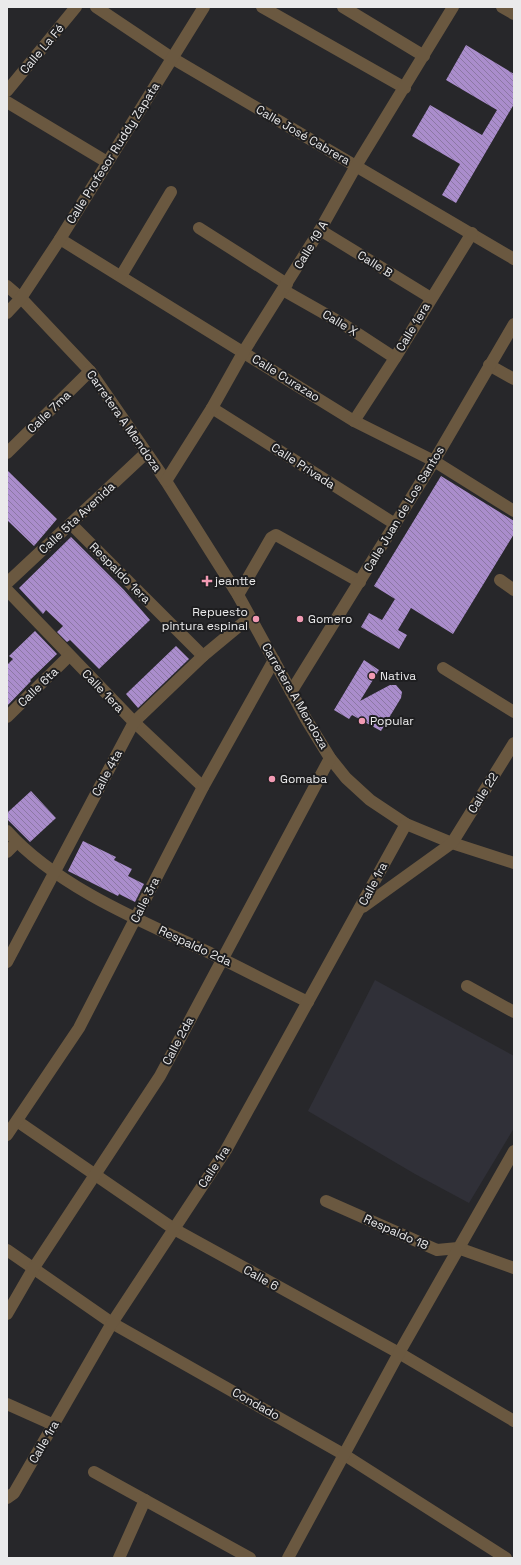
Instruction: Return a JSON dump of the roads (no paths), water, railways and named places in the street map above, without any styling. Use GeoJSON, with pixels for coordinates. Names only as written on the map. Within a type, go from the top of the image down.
{"type":"FeatureCollection","features":[{"type":"Feature","properties":{"kind":"street","name":"Calle La Fé"},"geometry":{"type":"LineString","coordinates":[[7,91],[76,7]]}},
{"type":"Feature","properties":{"kind":"street","name":"Calle José Cabrera"},"geometry":{"type":"LineString","coordinates":[[96,7],[172,58],[514,259]]}},
{"type":"Feature","properties":{"kind":"street","name":"Calle Profesor Ruddy Zapata"},"geometry":{"type":"LineString","coordinates":[[21,298],[60,239],[204,7]]}},
{"type":"Feature","properties":{"kind":"street"},"geometry":{"type":"LineString","coordinates":[[262,7],[405,88]]}},
{"type":"Feature","properties":{"kind":"street"},"geometry":{"type":"LineString","coordinates":[[343,7],[424,56]]}},
{"type":"Feature","properties":{"kind":"street","name":"Calle 19 A"},"geometry":{"type":"LineString","coordinates":[[166,481],[212,408],[244,351],[320,230],[356,166],[405,88],[453,7]]}},
{"type":"Feature","properties":{"kind":"street"},"geometry":{"type":"LineString","coordinates":[[502,7],[514,14]]}},
{"type":"Feature","properties":{"kind":"street"},"geometry":{"type":"LineString","coordinates":[[7,102],[108,162]]}},
{"type":"Feature","properties":{"kind":"street"},"geometry":{"type":"LineString","coordinates":[[121,276],[171,192]]}},
{"type":"Feature","properties":{"kind":"street","name":"Calle X"},"geometry":{"type":"LineString","coordinates":[[199,228],[285,287],[395,358]]}},
{"type":"Feature","properties":{"kind":"street","name":"Calle B"},"geometry":{"type":"LineString","coordinates":[[320,230],[431,298]]}},
{"type":"Feature","properties":{"kind":"street","name":"Calle 1era"},"geometry":{"type":"LineString","coordinates":[[354,421],[395,358],[472,233]]}},
{"type":"Feature","properties":{"kind":"street","name":"Calle Curazao"},"geometry":{"type":"LineString","coordinates":[[60,239],[244,351],[354,421],[434,461],[514,511]]}},
{"type":"Feature","properties":{"kind":"street","name":"Carretera A Mendoza"},"geometry":{"type":"LineString","coordinates":[[7,286],[21,298],[90,371],[166,481],[238,595],[291,692],[330,758],[356,788],[387,812],[406,824],[452,843],[514,863]]}},
{"type":"Feature","properties":{"kind":"street"},"geometry":{"type":"LineString","coordinates":[[7,313],[21,298]]}},
{"type":"Feature","properties":{"kind":"street","name":"Calle Juan de Los Santos"},"geometry":{"type":"LineString","coordinates":[[291,692],[434,461],[514,324]]}},
{"type":"Feature","properties":{"kind":"street"},"geometry":{"type":"LineString","coordinates":[[489,365],[514,380]]}},
{"type":"Feature","properties":{"kind":"street","name":"Calle 7ma"},"geometry":{"type":"LineString","coordinates":[[7,453],[90,371]]}},
{"type":"Feature","properties":{"kind":"street","name":"Calle Privada"},"geometry":{"type":"LineString","coordinates":[[212,408],[395,524]]}},
{"type":"Feature","properties":{"kind":"street","name":"Calle 5ta Avenida"},"geometry":{"type":"LineString","coordinates":[[7,583],[72,524],[146,453]]}},
{"type":"Feature","properties":{"kind":"street","name":"Respaldo 1era"},"geometry":{"type":"LineString","coordinates":[[72,524],[203,656]]}},
{"type":"Feature","properties":{"kind":"street"},"geometry":{"type":"LineString","coordinates":[[238,595],[271,538],[276,535],[360,582]]}},
{"type":"Feature","properties":{"kind":"street"},"geometry":{"type":"LineString","coordinates":[[500,580],[514,590]]}},
{"type":"Feature","properties":{"kind":"street","name":"Calle 1era"},"geometry":{"type":"LineString","coordinates":[[7,590],[134,722],[203,787]]}},
{"type":"Feature","properties":{"kind":"street","name":"Calle 4ta"},"geometry":{"type":"LineString","coordinates":[[7,962],[134,722],[203,656],[250,617]]}},
{"type":"Feature","properties":{"kind":"street","name":"Calle 6ta"},"geometry":{"type":"LineString","coordinates":[[7,717],[69,656]]}},
{"type":"Feature","properties":{"kind":"street","name":"Calle 3ra"},"geometry":{"type":"LineString","coordinates":[[7,1135],[79,1028],[203,787],[274,660]]}},
{"type":"Feature","properties":{"kind":"street"},"geometry":{"type":"LineString","coordinates":[[443,668],[514,712]]}},
{"type":"Feature","properties":{"kind":"street","name":"Calle 22"},"geometry":{"type":"LineString","coordinates":[[452,843],[514,744]]}},
{"type":"Feature","properties":{"kind":"street","name":"Calle 2da"},"geometry":{"type":"LineString","coordinates":[[7,1314],[33,1269],[160,1076],[221,958],[330,758]]}},
{"type":"Feature","properties":{"kind":"street","name":"Calle 1ra"},"geometry":{"type":"LineString","coordinates":[[7,1498],[14,1493],[112,1323],[226,1150],[406,824]]}},
{"type":"Feature","properties":{"kind":"street","name":"Respaldo 2da"},"geometry":{"type":"LineString","coordinates":[[7,831],[17,842],[54,873],[136,919],[221,958],[308,1002]]}},
{"type":"Feature","properties":{"kind":"street"},"geometry":{"type":"LineString","coordinates":[[7,852],[17,842]]}},
{"type":"Feature","properties":{"kind":"street"},"geometry":{"type":"LineString","coordinates":[[360,909],[452,843]]}},
{"type":"Feature","properties":{"kind":"street"},"geometry":{"type":"LineString","coordinates":[[467,986],[514,1012]]}},
{"type":"Feature","properties":{"kind":"street","name":"Calle 6"},"geometry":{"type":"LineString","coordinates":[[17,1121],[174,1229],[399,1353],[514,1421]]}},
{"type":"Feature","properties":{"kind":"street"},"geometry":{"type":"LineString","coordinates":[[288,1558],[399,1353],[514,1151]]}},
{"type":"Feature","properties":{"kind":"street","name":"Respaldo 18"},"geometry":{"type":"LineString","coordinates":[[326,1201],[437,1250],[458,1248],[514,1268]]}},
{"type":"Feature","properties":{"kind":"street","name":"Condado"},"geometry":{"type":"LineString","coordinates":[[7,1250],[112,1323],[344,1454],[506,1558]]}},
{"type":"Feature","properties":{"kind":"street"},"geometry":{"type":"LineString","coordinates":[[7,1404],[54,1425]]}},
{"type":"Feature","properties":{"kind":"street"},"geometry":{"type":"LineString","coordinates":[[94,1472],[250,1558]]}},
{"type":"Feature","properties":{"kind":"street"},"geometry":{"type":"LineString","coordinates":[[119,1558],[145,1500]]}},
{"type":"Feature","properties":{"kind":"place","name":"jeantte"},"geometry":{"type":"Point","coordinates":[207,581]}},
{"type":"Feature","properties":{"kind":"place","name":"Repuesto pintura espinal"},"geometry":{"type":"Point","coordinates":[256,619]}},
{"type":"Feature","properties":{"kind":"place","name":"Gomero"},"geometry":{"type":"Point","coordinates":[300,619]}},
{"type":"Feature","properties":{"kind":"place","name":"Nativa"},"geometry":{"type":"Point","coordinates":[372,676]}},
{"type":"Feature","properties":{"kind":"place","name":"Popular"},"geometry":{"type":"Point","coordinates":[362,721]}},
{"type":"Feature","properties":{"kind":"place","name":"Gomaba"},"geometry":{"type":"Point","coordinates":[272,779]}}]}
